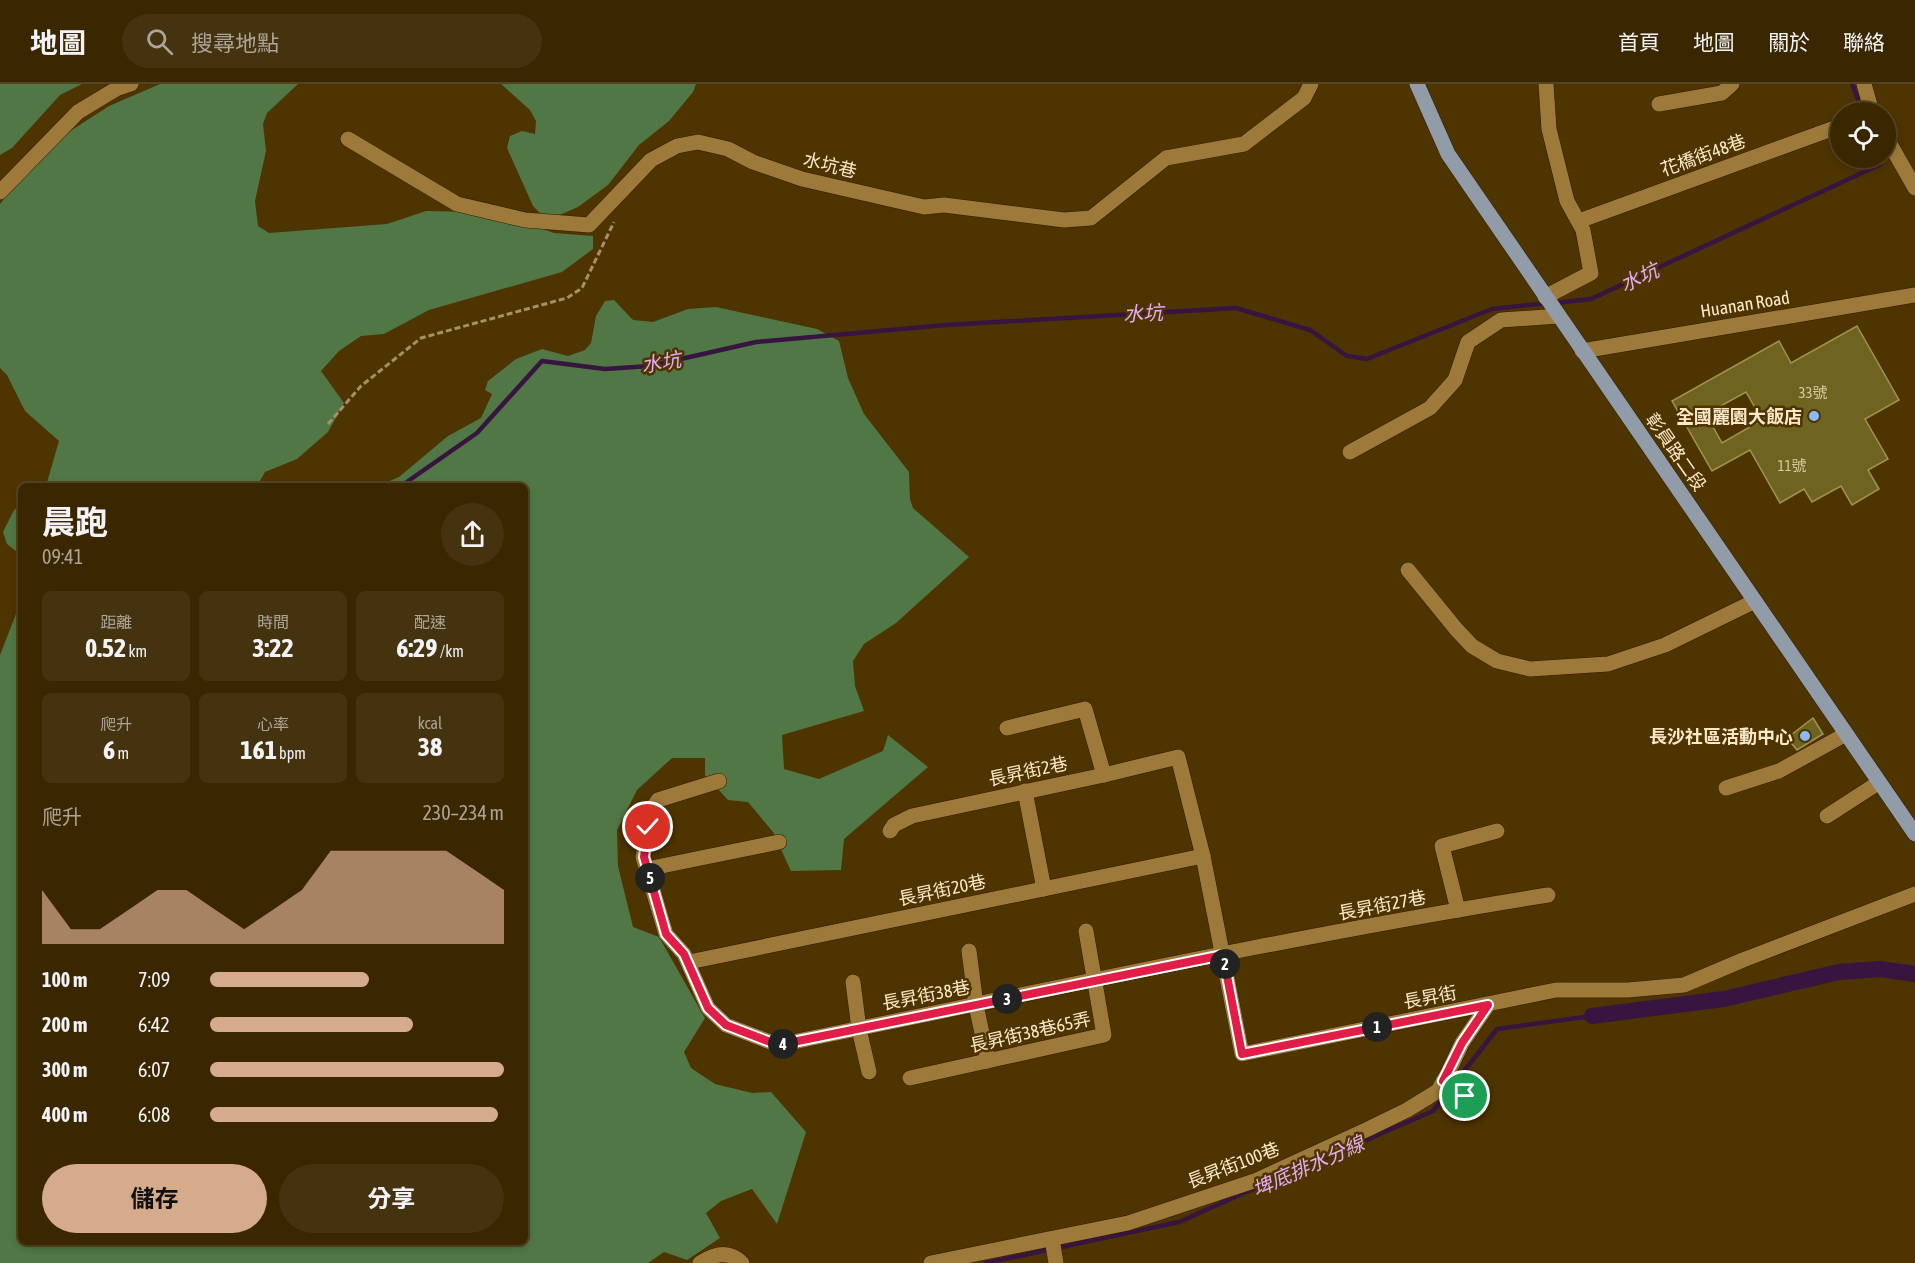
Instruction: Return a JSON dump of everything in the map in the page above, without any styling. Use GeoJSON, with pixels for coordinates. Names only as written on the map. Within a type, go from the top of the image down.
{"type":"FeatureCollection","features":[{"type":"Feature","properties":{"kind":"main road","name":"彰員路二段"},"geometry":{"type":"LineString","coordinates":[[1417,84],[1448,154],[1915,834]]}},
{"type":"Feature","properties":{"kind":"street"},"geometry":{"type":"LineString","coordinates":[[0,192],[78,112],[116,89],[131,84]]}},
{"type":"Feature","properties":{"kind":"street","name":"水坑巷"},"geometry":{"type":"LineString","coordinates":[[348,139],[457,204],[525,220],[589,225],[651,160],[677,146],[698,142],[728,149],[753,162],[802,179],[924,207],[944,205],[1064,220],[1091,218],[1166,158],[1244,144],[1304,98],[1311,84]]}},
{"type":"Feature","properties":{"kind":"street"},"geometry":{"type":"LineString","coordinates":[[1545,297],[1591,273],[1583,230],[1567,201],[1549,129],[1546,84]]}},
{"type":"Feature","properties":{"kind":"street"},"geometry":{"type":"LineString","coordinates":[[1659,104],[1722,93],[1732,84]]}},
{"type":"Feature","properties":{"kind":"street"},"geometry":{"type":"LineString","coordinates":[[1864,84],[1869,102]]}},
{"type":"Feature","properties":{"kind":"street","name":"花橋街48巷"},"geometry":{"type":"LineString","coordinates":[[1579,220],[1830,130]]}},
{"type":"Feature","properties":{"kind":"street"},"geometry":{"type":"LineString","coordinates":[[1896,154],[1915,188]]}},
{"type":"Feature","properties":{"kind":"street","name":"Huanan Road"},"geometry":{"type":"LineString","coordinates":[[1582,351],[1915,295]]}},
{"type":"Feature","properties":{"kind":"street"},"geometry":{"type":"LineString","coordinates":[[1350,452],[1430,408],[1455,380],[1468,342],[1501,320],[1559,316]]}},
{"type":"Feature","properties":{"kind":"street"},"geometry":{"type":"LineString","coordinates":[[1408,570],[1472,646],[1497,661],[1530,669],[1608,664],[1665,645],[1755,601]]}},
{"type":"Feature","properties":{"kind":"street"},"geometry":{"type":"LineString","coordinates":[[1007,728],[1085,709],[1104,775]]}},
{"type":"Feature","properties":{"kind":"street"},"geometry":{"type":"LineString","coordinates":[[1726,788],[1779,771],[1846,734]]}},
{"type":"Feature","properties":{"kind":"street","name":"長昇街2巷"},"geometry":{"type":"LineString","coordinates":[[890,831],[894,825],[912,816],[1178,757]]}},
{"type":"Feature","properties":{"kind":"street","name":"長昇街"},"geometry":{"type":"LineString","coordinates":[[1178,757],[1203,856],[1242,1054],[1556,990],[1628,990],[1684,985],[1915,894]]}},
{"type":"Feature","properties":{"kind":"street"},"geometry":{"type":"LineString","coordinates":[[689,962],[666,934],[644,857],[648,827],[653,807],[658,800],[719,780]]}},
{"type":"Feature","properties":{"kind":"street"},"geometry":{"type":"LineString","coordinates":[[1827,816],[1878,783]]}},
{"type":"Feature","properties":{"kind":"street"},"geometry":{"type":"LineString","coordinates":[[1026,791],[1044,889]]}},
{"type":"Feature","properties":{"kind":"street"},"geometry":{"type":"LineString","coordinates":[[1458,910],[1442,846],[1497,831]]}},
{"type":"Feature","properties":{"kind":"street"},"geometry":{"type":"LineString","coordinates":[[647,869],[779,842]]}},
{"type":"Feature","properties":{"kind":"street","name":"長昇街20巷"},"geometry":{"type":"LineString","coordinates":[[689,962],[1203,856]]}},
{"type":"Feature","properties":{"kind":"street","name":"長昇街27巷"},"geometry":{"type":"LineString","coordinates":[[1223,955],[1548,895]]}},
{"type":"Feature","properties":{"kind":"street"},"geometry":{"type":"LineString","coordinates":[[1086,932],[1094,981]]}},
{"type":"Feature","properties":{"kind":"street"},"geometry":{"type":"LineString","coordinates":[[969,951],[976,1005],[988,1061]]}},
{"type":"Feature","properties":{"kind":"street","name":"長昇街38巷"},"geometry":{"type":"LineString","coordinates":[[689,962],[708,1008],[726,1025],[778,1045],[1223,955]]}},
{"type":"Feature","properties":{"kind":"street","name":"長昇街38巷65弄"},"geometry":{"type":"LineString","coordinates":[[910,1078],[1104,1035],[1094,981]]}},
{"type":"Feature","properties":{"kind":"street"},"geometry":{"type":"LineString","coordinates":[[853,982],[858,1029],[869,1072]]}},
{"type":"Feature","properties":{"kind":"street","name":"長昇街100巷"},"geometry":{"type":"LineString","coordinates":[[931,1263],[1128,1223],[1257,1180],[1407,1110],[1438,1091],[1462,1043],[1488,1005]]}},
{"type":"Feature","properties":{"kind":"street"},"geometry":{"type":"LineString","coordinates":[[1443,1081],[1465,1096]]}},
{"type":"Feature","properties":{"kind":"street"},"geometry":{"type":"LineString","coordinates":[[1052,1239],[1056,1263]]}},
{"type":"Feature","properties":{"kind":"street"},"geometry":{"type":"LineString","coordinates":[[700,1263],[711,1256],[727,1254],[742,1263]]}},
{"type":"Feature","properties":{"kind":"path"},"geometry":{"type":"LineString","coordinates":[[328,424],[361,386],[421,338],[567,298],[582,288],[613,222],[620,216]]}},
{"type":"Feature","properties":{"kind":"green space"},"geometry":{"type":"Polygon","coordinates":[[[0,84],[82,84],[60,95],[12,148],[0,155],[0,84]]]}},
{"type":"Feature","properties":{"kind":"green space"},"geometry":{"type":"Polygon","coordinates":[[[160,84],[298,84],[267,113],[263,124],[266,151],[255,201],[258,226],[269,233],[387,224],[426,211],[478,212],[504,215],[554,233],[593,236],[593,249],[562,272],[429,310],[384,334],[361,336],[339,351],[321,371],[344,403],[328,432],[297,459],[265,472],[259,483],[47,483],[59,441],[25,411],[7,375],[0,368],[0,204],[44,148],[109,106],[160,84]]]}},
{"type":"Feature","properties":{"kind":"green space"},"geometry":{"type":"Polygon","coordinates":[[[501,84],[696,84],[693,92],[669,121],[639,145],[608,185],[578,207],[555,217],[542,215],[533,206],[507,148],[510,136],[522,131],[535,134],[536,121],[530,110],[501,84]]]}},
{"type":"Feature","properties":{"kind":"green space"},"geometry":{"type":"Polygon","coordinates":[[[614,300],[633,320],[653,322],[688,309],[716,307],[817,329],[839,341],[848,378],[864,414],[909,472],[910,499],[913,508],[969,557],[896,623],[864,644],[853,661],[855,686],[864,711],[782,735],[784,769],[819,779],[883,751],[888,735],[928,767],[844,839],[841,870],[791,871],[773,832],[748,802],[728,800],[705,775],[705,758],[672,758],[637,790],[617,830],[618,866],[633,927],[659,937],[705,1018],[684,1052],[691,1068],[715,1084],[752,1093],[771,1092],[806,1132],[777,1224],[752,1189],[721,1201],[706,1213],[720,1238],[687,1260],[664,1252],[648,1263],[0,1263],[0,655],[18,609],[18,1245],[528,1245],[528,483],[385,483],[399,477],[448,436],[481,418],[492,394],[485,390],[488,381],[516,359],[542,349],[568,356],[585,350],[591,343],[596,316],[605,301],[614,300]]]}},
{"type":"Feature","properties":{"kind":"green space"},"geometry":{"type":"Polygon","coordinates":[[[18,507],[18,553],[7,544],[3,532],[14,510],[18,507]]]}},
{"type":"Feature","properties":{"kind":"building","name":"全國麗園大飯店"},"geometry":{"type":"Polygon","coordinates":[[[1857,326],[1899,400],[1865,419],[1888,459],[1868,470],[1879,489],[1852,505],[1841,486],[1812,502],[1804,489],[1780,503],[1750,450],[1712,471],[1672,401],[1779,341],[1791,363],[1857,326]],[[1746,392],[1706,414],[1722,443],[1762,420],[1746,392]]]}},
{"type":"Feature","properties":{"kind":"building","name":"長沙社區活動中心"},"geometry":{"type":"Polygon","coordinates":[[[1813,718],[1823,734],[1797,750],[1787,738],[1813,718]]]}},
{"type":"Feature","properties":{"kind":"waterway","name":"水坑"},"geometry":{"type":"LineString","coordinates":[[1852,84],[1859,102]]}},
{"type":"Feature","properties":{"kind":"waterway","name":"水坑"},"geometry":{"type":"LineString","coordinates":[[1555,303],[1591,299],[1872,168]]}},
{"type":"Feature","properties":{"kind":"waterway","name":"水坑"},"geometry":{"type":"LineString","coordinates":[[405,483],[477,433],[542,361],[605,369],[650,366],[756,342],[946,325],[1236,308],[1310,330],[1347,356],[1367,359],[1492,309],[1547,303]]}},
{"type":"Feature","properties":{"kind":"waterway"},"geometry":{"type":"LineString","coordinates":[[1592,1016],[1724,999],[1839,972],[1880,969],[1915,974]]}},
{"type":"Feature","properties":{"kind":"waterway","name":"埤底排水分線"},"geometry":{"type":"LineString","coordinates":[[1270,1182],[1433,1111],[1497,1029],[1592,1016]]}},
{"type":"Feature","properties":{"kind":"waterway","name":"埤底排水分線"},"geometry":{"type":"LineString","coordinates":[[986,1263],[1179,1222],[1260,1186]]}},
{"type":"Feature","properties":{"kind":"place","name":"全國麗園大飯店"},"geometry":{"type":"Point","coordinates":[1814,416]}},
{"type":"Feature","properties":{"kind":"place","name":"長沙社區活動中心"},"geometry":{"type":"Point","coordinates":[1805,736]}},
{"type":"Feature","properties":{"kind":"route"},"geometry":{"type":"LineString","coordinates":[[648,827],[644,857],[666,934],[689,962],[708,1008],[726,1025],[778,1045],[1223,955],[1242,1054],[1488,1005],[1462,1043],[1443,1081],[1465,1096]]}}]}
